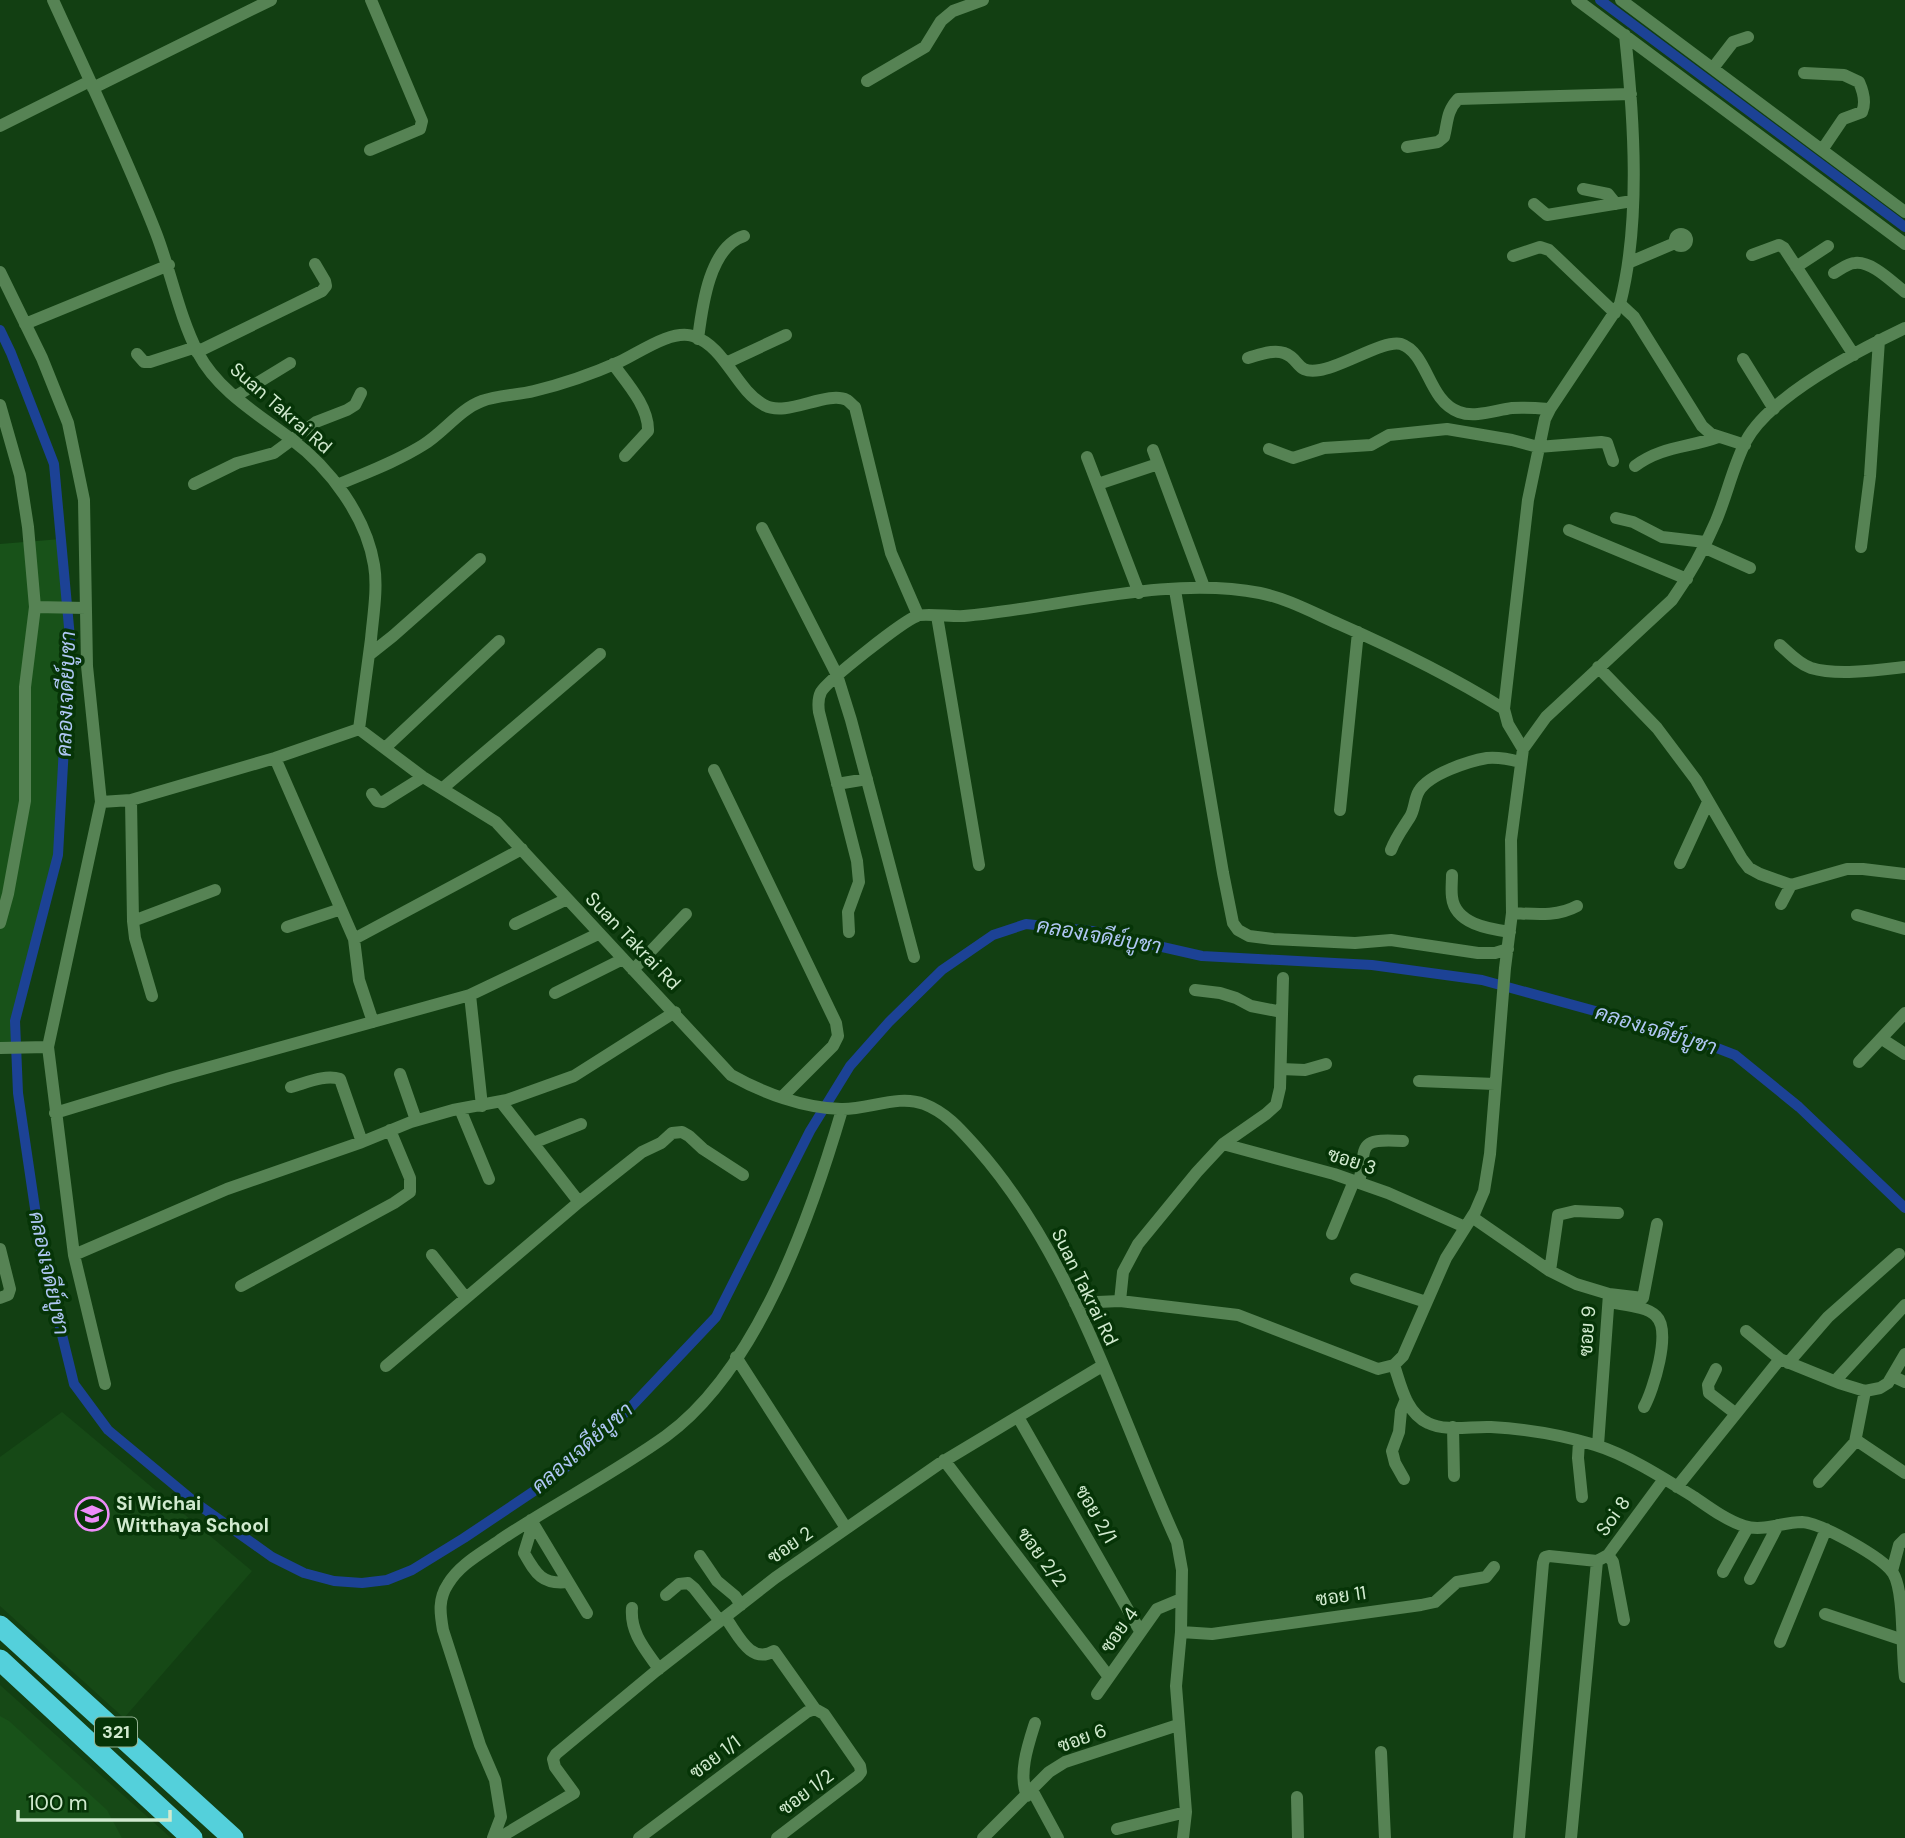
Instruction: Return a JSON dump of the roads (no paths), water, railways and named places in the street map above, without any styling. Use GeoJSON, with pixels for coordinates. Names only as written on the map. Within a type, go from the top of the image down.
{"type":"FeatureCollection","features":[{"type":"Feature","properties":{"kind":"highway","name":"321"},"geometry":{"type":"LineString","coordinates":[[0,1626],[233,1838]]}},
{"type":"Feature","properties":{"kind":"highway","name":"321"},"geometry":{"type":"LineString","coordinates":[[0,1660],[192,1838]]}},
{"type":"Feature","properties":{"kind":"street"},"geometry":{"type":"LineString","coordinates":[[0,126],[271,0]]}},
{"type":"Feature","properties":{"kind":"street"},"geometry":{"type":"LineString","coordinates":[[370,150],[413,133],[420,129],[422,121],[371,0]]}},
{"type":"Feature","properties":{"kind":"street"},"geometry":{"type":"LineString","coordinates":[[867,81],[925,47],[941,21],[953,11],[983,0]]}},
{"type":"Feature","properties":{"kind":"street"},"geometry":{"type":"LineString","coordinates":[[1577,0],[1905,244]]}},
{"type":"Feature","properties":{"kind":"street"},"geometry":{"type":"LineString","coordinates":[[1621,0],[1905,212]]}},
{"type":"Feature","properties":{"kind":"street","name":"Suan Takrai Rd"},"geometry":{"type":"LineString","coordinates":[[57,2],[169,265],[197,350],[208,370],[292,440],[337,485],[362,526],[374,565],[374,609],[359,729],[423,777],[496,822],[731,1075],[749,1086],[803,1104],[836,1109],[922,1103],[953,1121],[1019,1200],[1075,1303],[1177,1542],[1182,1570],[1181,1632],[1176,1686],[1186,1812],[1183,1838]]}},
{"type":"Feature","properties":{"kind":"street"},"geometry":{"type":"LineString","coordinates":[[1521,755],[1504,709],[1528,500],[1538,447],[1550,409],[1618,308],[1628,263],[1632,201],[1631,94],[1625,36]]}},
{"type":"Feature","properties":{"kind":"street"},"geometry":{"type":"LineString","coordinates":[[1713,68],[1733,43],[1748,37]]}},
{"type":"Feature","properties":{"kind":"street"},"geometry":{"type":"LineString","coordinates":[[1804,73],[1844,75],[1859,82],[1862,89],[1862,112],[1843,119],[1822,150]]}},
{"type":"Feature","properties":{"kind":"street"},"geometry":{"type":"LineString","coordinates":[[1407,147],[1438,142],[1444,137],[1446,119],[1458,99],[1631,94]]}},
{"type":"Feature","properties":{"kind":"street"},"geometry":{"type":"LineString","coordinates":[[1583,189],[1608,194],[1616,204]]}},
{"type":"Feature","properties":{"kind":"street"},"geometry":{"type":"LineString","coordinates":[[1534,204],[1547,215],[1632,201]]}},
{"type":"Feature","properties":{"kind":"street"},"geometry":{"type":"LineString","coordinates":[[698,339],[702,306],[710,279],[729,244],[744,236]]}},
{"type":"Feature","properties":{"kind":"street"},"geometry":{"type":"LineString","coordinates":[[1628,263],[1675,243]]}},
{"type":"Feature","properties":{"kind":"street"},"geometry":{"type":"LineString","coordinates":[[1752,255],[1779,245],[1854,355]]}},
{"type":"Feature","properties":{"kind":"street"},"geometry":{"type":"LineString","coordinates":[[1796,267],[1828,246]]}},
{"type":"Feature","properties":{"kind":"street"},"geometry":{"type":"LineString","coordinates":[[1513,256],[1540,247],[1549,250],[1618,308],[1634,317],[1702,426],[1718,437],[1745,445]]}},
{"type":"Feature","properties":{"kind":"street"},"geometry":{"type":"LineString","coordinates":[[1834,273],[1852,262],[1861,263],[1878,271],[1905,292]]}},
{"type":"Feature","properties":{"kind":"street"},"geometry":{"type":"LineString","coordinates":[[137,354],[144,362],[150,362],[197,350],[323,291],[326,281],[315,264]]}},
{"type":"Feature","properties":{"kind":"street"},"geometry":{"type":"LineString","coordinates":[[26,324],[169,265]]}},
{"type":"Feature","properties":{"kind":"street"},"geometry":{"type":"LineString","coordinates":[[0,272],[42,358],[68,422],[84,500],[83,608],[101,802],[42,1048],[55,1113],[74,1255],[105,1384]]}},
{"type":"Feature","properties":{"kind":"street"},"geometry":{"type":"LineString","coordinates":[[1075,1303],[1120,1301],[1238,1315],[1378,1369],[1394,1365],[1403,1356],[1446,1258],[1484,1191],[1490,1154],[1512,913],[1511,839],[1521,755],[1546,717],[1672,600],[1687,579],[1704,545],[1745,445],[1762,420],[1833,366],[1905,328]]}},
{"type":"Feature","properties":{"kind":"street"},"geometry":{"type":"LineString","coordinates":[[337,485],[422,446],[484,400],[536,391],[580,378],[613,365],[654,343],[675,336],[691,335],[705,343],[726,363],[750,393],[764,405],[778,409],[835,399],[847,400],[855,407],[891,552],[918,615]]}},
{"type":"Feature","properties":{"kind":"street"},"geometry":{"type":"LineString","coordinates":[[726,363],[786,335]]}},
{"type":"Feature","properties":{"kind":"street"},"geometry":{"type":"LineString","coordinates":[[1861,547],[1870,476],[1879,341]]}},
{"type":"Feature","properties":{"kind":"street"},"geometry":{"type":"LineString","coordinates":[[1248,358],[1268,352],[1283,352],[1292,357],[1300,368],[1316,371],[1344,364],[1382,345],[1398,343],[1407,347],[1417,357],[1435,390],[1451,408],[1460,412],[1470,414],[1526,407],[1550,409]]}},
{"type":"Feature","properties":{"kind":"street"},"geometry":{"type":"LineString","coordinates":[[1743,359],[1774,409]]}},
{"type":"Feature","properties":{"kind":"street"},"geometry":{"type":"LineString","coordinates":[[236,396],[290,363]]}},
{"type":"Feature","properties":{"kind":"street"},"geometry":{"type":"LineString","coordinates":[[613,365],[645,412],[649,423],[648,430],[625,456]]}},
{"type":"Feature","properties":{"kind":"street"},"geometry":{"type":"LineString","coordinates":[[194,484],[237,463],[274,453],[316,422],[355,405],[361,393]]}},
{"type":"Feature","properties":{"kind":"street"},"geometry":{"type":"LineString","coordinates":[[0,405],[4,434],[20,475],[35,607],[25,687],[25,801],[0,923]]}},
{"type":"Feature","properties":{"kind":"street"},"geometry":{"type":"LineString","coordinates":[[1269,449],[1293,458],[1324,448],[1370,445],[1389,435],[1447,429],[1538,447],[1601,442],[1606,443],[1613,461]]}},
{"type":"Feature","properties":{"kind":"street"},"geometry":{"type":"LineString","coordinates":[[1635,466],[1650,455],[1718,437]]}},
{"type":"Feature","properties":{"kind":"street"},"geometry":{"type":"LineString","coordinates":[[1153,450],[1204,587]]}},
{"type":"Feature","properties":{"kind":"street"},"geometry":{"type":"LineString","coordinates":[[1087,457],[1139,593]]}},
{"type":"Feature","properties":{"kind":"street"},"geometry":{"type":"LineString","coordinates":[[1098,484],[1158,464]]}},
{"type":"Feature","properties":{"kind":"street"},"geometry":{"type":"LineString","coordinates":[[1616,518],[1633,522],[1662,537],[1704,545],[1750,568]]}},
{"type":"Feature","properties":{"kind":"street"},"geometry":{"type":"LineString","coordinates":[[762,528],[837,675],[914,957]]}},
{"type":"Feature","properties":{"kind":"street"},"geometry":{"type":"LineString","coordinates":[[1569,530],[1687,579]]}},
{"type":"Feature","properties":{"kind":"street"},"geometry":{"type":"LineString","coordinates":[[369,655],[480,559]]}},
{"type":"Feature","properties":{"kind":"street"},"geometry":{"type":"LineString","coordinates":[[849,932],[848,912],[859,882],[857,861],[818,712],[818,701],[822,691],[837,675],[918,615],[964,616],[1204,587],[1263,593],[1359,632],[1462,683],[1504,709]]}},
{"type":"Feature","properties":{"kind":"street"},"geometry":{"type":"LineString","coordinates":[[1175,590],[1223,873],[1233,923],[1238,930],[1249,936],[1273,939],[1355,943],[1391,940],[1488,954],[1508,948]]}},
{"type":"Feature","properties":{"kind":"street"},"geometry":{"type":"LineString","coordinates":[[35,607],[83,608]]}},
{"type":"Feature","properties":{"kind":"street"},"geometry":{"type":"LineString","coordinates":[[937,617],[979,865]]}},
{"type":"Feature","properties":{"kind":"street"},"geometry":{"type":"LineString","coordinates":[[1340,810],[1359,632]]}},
{"type":"Feature","properties":{"kind":"street"},"geometry":{"type":"LineString","coordinates":[[385,748],[499,641]]}},
{"type":"Feature","properties":{"kind":"street"},"geometry":{"type":"LineString","coordinates":[[1780,645],[1799,662],[1812,668],[1871,670],[1905,667]]}},
{"type":"Feature","properties":{"kind":"street"},"geometry":{"type":"LineString","coordinates":[[443,788],[600,654]]}},
{"type":"Feature","properties":{"kind":"street"},"geometry":{"type":"LineString","coordinates":[[1598,667],[1657,728],[1696,780],[1749,868],[1791,885],[1847,869],[1905,874]]}},
{"type":"Feature","properties":{"kind":"street"},"geometry":{"type":"LineString","coordinates":[[101,802],[131,800],[275,758],[359,729]]}},
{"type":"Feature","properties":{"kind":"street"},"geometry":{"type":"LineString","coordinates":[[1391,850],[1412,814],[1423,786],[1437,776],[1463,765],[1487,758],[1521,755]]}},
{"type":"Feature","properties":{"kind":"street"},"geometry":{"type":"LineString","coordinates":[[275,758],[354,939],[359,981],[373,1022]]}},
{"type":"Feature","properties":{"kind":"street"},"geometry":{"type":"LineString","coordinates":[[714,770],[836,1023],[838,1036],[833,1046],[782,1097]]}},
{"type":"Feature","properties":{"kind":"street"},"geometry":{"type":"LineString","coordinates":[[372,794],[377,801],[383,802],[423,777]]}},
{"type":"Feature","properties":{"kind":"street"},"geometry":{"type":"LineString","coordinates":[[837,784],[867,779]]}},
{"type":"Feature","properties":{"kind":"street"},"geometry":{"type":"LineString","coordinates":[[131,800],[133,921],[135,938],[152,996]]}},
{"type":"Feature","properties":{"kind":"street"},"geometry":{"type":"LineString","coordinates":[[1680,863],[1708,802]]}},
{"type":"Feature","properties":{"kind":"street"},"geometry":{"type":"LineString","coordinates":[[354,939],[522,849]]}},
{"type":"Feature","properties":{"kind":"street"},"geometry":{"type":"LineString","coordinates":[[1452,875],[1451,898],[1460,914],[1484,928],[1510,932]]}},
{"type":"Feature","properties":{"kind":"street"},"geometry":{"type":"LineString","coordinates":[[1781,904],[1791,885]]}},
{"type":"Feature","properties":{"kind":"street"},"geometry":{"type":"LineString","coordinates":[[133,921],[215,890]]}},
{"type":"Feature","properties":{"kind":"street"},"geometry":{"type":"LineString","coordinates":[[515,924],[567,899]]}},
{"type":"Feature","properties":{"kind":"street"},"geometry":{"type":"LineString","coordinates":[[1512,913],[1553,914],[1577,906]]}},
{"type":"Feature","properties":{"kind":"street"},"geometry":{"type":"LineString","coordinates":[[287,927],[341,909]]}},
{"type":"Feature","properties":{"kind":"street"},"geometry":{"type":"LineString","coordinates":[[633,970],[686,914]]}},
{"type":"Feature","properties":{"kind":"street"},"geometry":{"type":"LineString","coordinates":[[1857,915],[1905,929]]}},
{"type":"Feature","properties":{"kind":"street"},"geometry":{"type":"LineString","coordinates":[[55,1113],[170,1078],[470,996],[598,934]]}},
{"type":"Feature","properties":{"kind":"street"},"geometry":{"type":"LineString","coordinates":[[555,993],[623,959]]}},
{"type":"Feature","properties":{"kind":"street"},"geometry":{"type":"LineString","coordinates":[[1120,1301],[1122,1272],[1133,1252],[1223,1144],[1276,1105],[1281,1069],[1283,978]]}},
{"type":"Feature","properties":{"kind":"street"},"geometry":{"type":"LineString","coordinates":[[1195,990],[1220,993],[1251,1006],[1282,1013]]}},
{"type":"Feature","properties":{"kind":"street"},"geometry":{"type":"LineString","coordinates":[[470,996],[482,1106]]}},
{"type":"Feature","properties":{"kind":"street"},"geometry":{"type":"LineString","coordinates":[[74,1255],[227,1189],[362,1142],[416,1120],[501,1102],[574,1076],[675,1012]]}},
{"type":"Feature","properties":{"kind":"street"},"geometry":{"type":"LineString","coordinates":[[1859,1062],[1905,1013]]}},
{"type":"Feature","properties":{"kind":"street"},"geometry":{"type":"LineString","coordinates":[[1882,1039],[1905,1054]]}},
{"type":"Feature","properties":{"kind":"street"},"geometry":{"type":"LineString","coordinates":[[0,1048],[42,1048]]}},
{"type":"Feature","properties":{"kind":"street"},"geometry":{"type":"LineString","coordinates":[[1281,1069],[1305,1070],[1326,1063]]}},
{"type":"Feature","properties":{"kind":"street"},"geometry":{"type":"LineString","coordinates":[[400,1074],[416,1120]]}},
{"type":"Feature","properties":{"kind":"street"},"geometry":{"type":"LineString","coordinates":[[291,1087],[323,1078],[340,1079],[362,1142]]}},
{"type":"Feature","properties":{"kind":"street"},"geometry":{"type":"LineString","coordinates":[[1419,1081],[1495,1084]]}},
{"type":"Feature","properties":{"kind":"street"},"geometry":{"type":"LineString","coordinates":[[501,1102],[579,1202]]}},
{"type":"Feature","properties":{"kind":"street"},"geometry":{"type":"LineString","coordinates":[[460,1109],[489,1179]]}},
{"type":"Feature","properties":{"kind":"street"},"geometry":{"type":"LineString","coordinates":[[493,1838],[501,1817],[495,1780],[480,1745],[443,1630],[441,1598],[457,1572],[499,1541],[638,1455],[688,1418],[710,1393],[752,1332],[790,1260],[821,1181],[836,1109]]}},
{"type":"Feature","properties":{"kind":"street"},"geometry":{"type":"LineString","coordinates":[[533,1143],[582,1124]]}},
{"type":"Feature","properties":{"kind":"street"},"geometry":{"type":"LineString","coordinates":[[241,1286],[410,1192],[410,1178],[390,1130]]}},
{"type":"Feature","properties":{"kind":"street"},"geometry":{"type":"LineString","coordinates":[[386,1366],[579,1202],[642,1152],[677,1132],[689,1136],[703,1149],[743,1175]]}},
{"type":"Feature","properties":{"kind":"street"},"geometry":{"type":"LineString","coordinates":[[1332,1234],[1356,1182],[1362,1152],[1366,1146],[1381,1139],[1403,1141]]}},
{"type":"Feature","properties":{"kind":"street","name":"ซอย 3"},"geometry":{"type":"LineString","coordinates":[[1223,1144],[1356,1182],[1468,1222]]}},
{"type":"Feature","properties":{"kind":"street"},"geometry":{"type":"LineString","coordinates":[[1550,1271],[1558,1215],[1575,1211],[1618,1213]]}},
{"type":"Feature","properties":{"kind":"street","name":"ซอย 9"},"geometry":{"type":"LineString","coordinates":[[1468,1222],[1550,1271],[1609,1298],[1598,1445]]}},
{"type":"Feature","properties":{"kind":"street"},"geometry":{"type":"LineString","coordinates":[[1609,1298],[1643,1298],[1657,1224]]}},
{"type":"Feature","properties":{"kind":"street"},"geometry":{"type":"LineString","coordinates":[[0,1249],[10,1289],[8,1294],[0,1298]]}},
{"type":"Feature","properties":{"kind":"street"},"geometry":{"type":"LineString","coordinates":[[1677,1487],[1735,1413],[1784,1361],[1828,1317],[1899,1254]]}},
{"type":"Feature","properties":{"kind":"street"},"geometry":{"type":"LineString","coordinates":[[432,1255],[467,1298]]}},
{"type":"Feature","properties":{"kind":"street"},"geometry":{"type":"LineString","coordinates":[[1356,1279],[1426,1302]]}},
{"type":"Feature","properties":{"kind":"street"},"geometry":{"type":"LineString","coordinates":[[1609,1298],[1646,1311],[1656,1316],[1660,1323],[1660,1362],[1651,1395],[1644,1407]]}},
{"type":"Feature","properties":{"kind":"street"},"geometry":{"type":"LineString","coordinates":[[1835,1381],[1905,1306]]}},
{"type":"Feature","properties":{"kind":"street"},"geometry":{"type":"LineString","coordinates":[[1746,1331],[1784,1361],[1865,1391],[1901,1380],[1905,1354]]}},
{"type":"Feature","properties":{"kind":"street"},"geometry":{"type":"LineString","coordinates":[[736,1357],[846,1528]]}},
{"type":"Feature","properties":{"kind":"street"},"geometry":{"type":"LineString","coordinates":[[1394,1365],[1406,1399],[1416,1416],[1428,1424],[1539,1432],[1598,1445],[1664,1479],[1730,1521],[1758,1528],[1803,1522],[1826,1529],[1881,1561],[1892,1571],[1901,1588],[1905,1677]]}},
{"type":"Feature","properties":{"kind":"street","name":"ซอย 2"},"geometry":{"type":"LineString","coordinates":[[499,1838],[574,1793],[555,1767],[553,1759],[556,1754],[722,1619],[944,1460],[1102,1366]]}},
{"type":"Feature","properties":{"kind":"street"},"geometry":{"type":"LineString","coordinates":[[1716,1368],[1707,1385],[1709,1393],[1735,1413]]}},
{"type":"Feature","properties":{"kind":"street"},"geometry":{"type":"LineString","coordinates":[[1819,1482],[1850,1450],[1856,1440],[1865,1391]]}},
{"type":"Feature","properties":{"kind":"street"},"geometry":{"type":"LineString","coordinates":[[1404,1479],[1392,1451],[1406,1399]]}},
{"type":"Feature","properties":{"kind":"street","name":"ซอย 2/1"},"geometry":{"type":"LineString","coordinates":[[1018,1417],[1140,1631]]}},
{"type":"Feature","properties":{"kind":"street"},"geometry":{"type":"LineString","coordinates":[[1453,1427],[1454,1476]]}},
{"type":"Feature","properties":{"kind":"street"},"geometry":{"type":"LineString","coordinates":[[1856,1440],[1905,1474]]}},
{"type":"Feature","properties":{"kind":"street"},"geometry":{"type":"LineString","coordinates":[[1579,1441],[1582,1497]]}},
{"type":"Feature","properties":{"kind":"street","name":"ซอย 2/2"},"geometry":{"type":"LineString","coordinates":[[944,1460],[1110,1677]]}},
{"type":"Feature","properties":{"kind":"street","name":"Soi 8"},"geometry":{"type":"LineString","coordinates":[[1625,1620],[1613,1562],[1603,1558],[1664,1479]]}},
{"type":"Feature","properties":{"kind":"street"},"geometry":{"type":"LineString","coordinates":[[524,1553],[532,1522]]}},
{"type":"Feature","properties":{"kind":"street"},"geometry":{"type":"LineString","coordinates":[[532,1522],[587,1613]]}},
{"type":"Feature","properties":{"kind":"street"},"geometry":{"type":"LineString","coordinates":[[1751,1578],[1779,1525]]}},
{"type":"Feature","properties":{"kind":"street"},"geometry":{"type":"LineString","coordinates":[[1723,1572],[1748,1527]]}},
{"type":"Feature","properties":{"kind":"street"},"geometry":{"type":"LineString","coordinates":[[1780,1642],[1826,1529]]}},
{"type":"Feature","properties":{"kind":"street"},"geometry":{"type":"LineString","coordinates":[[1892,1571],[1899,1545],[1905,1539]]}},
{"type":"Feature","properties":{"kind":"street"},"geometry":{"type":"LineString","coordinates":[[499,1541],[524,1553],[543,1580],[554,1584],[568,1582]]}},
{"type":"Feature","properties":{"kind":"street"},"geometry":{"type":"LineString","coordinates":[[700,1556],[717,1581],[735,1596],[741,1605]]}},
{"type":"Feature","properties":{"kind":"street"},"geometry":{"type":"LineString","coordinates":[[1519,1838],[1543,1563],[1545,1557],[1549,1556],[1603,1558],[1571,1838]]}},
{"type":"Feature","properties":{"kind":"street","name":"ซอย 11"},"geometry":{"type":"LineString","coordinates":[[1181,1632],[1212,1634],[1421,1605],[1435,1602],[1457,1582],[1486,1577],[1494,1567]]}},
{"type":"Feature","properties":{"kind":"street"},"geometry":{"type":"LineString","coordinates":[[666,1595],[679,1584],[688,1583],[753,1654],[762,1656],[774,1651],[815,1709]]}},
{"type":"Feature","properties":{"kind":"street","name":"ซอย 4"},"geometry":{"type":"LineString","coordinates":[[1097,1694],[1157,1609],[1181,1599]]}},
{"type":"Feature","properties":{"kind":"street"},"geometry":{"type":"LineString","coordinates":[[632,1608],[631,1623],[635,1634],[659,1669]]}},
{"type":"Feature","properties":{"kind":"street"},"geometry":{"type":"LineString","coordinates":[[1825,1614],[1903,1640]]}},
{"type":"Feature","properties":{"kind":"street","name":"ซอย 1/1"},"geometry":{"type":"LineString","coordinates":[[639,1838],[807,1712],[815,1709]]}},
{"type":"Feature","properties":{"kind":"street","name":"ซอย 1/2"},"geometry":{"type":"LineString","coordinates":[[777,1838],[861,1772],[860,1766],[824,1714],[815,1709]]}},
{"type":"Feature","properties":{"kind":"street"},"geometry":{"type":"LineString","coordinates":[[1035,1723],[1022,1784],[1058,1838]]}},
{"type":"Feature","properties":{"kind":"street","name":"ซอย 6"},"geometry":{"type":"LineString","coordinates":[[983,1838],[1049,1772],[1066,1762],[1178,1725]]}},
{"type":"Feature","properties":{"kind":"street"},"geometry":{"type":"LineString","coordinates":[[1381,1752],[1385,1838]]}},
{"type":"Feature","properties":{"kind":"street"},"geometry":{"type":"LineString","coordinates":[[1297,1797],[1298,1838]]}},
{"type":"Feature","properties":{"kind":"street"},"geometry":{"type":"LineString","coordinates":[[1117,1829],[1186,1812]]}},
{"type":"Feature","properties":{"kind":"waterway"},"geometry":{"type":"LineString","coordinates":[[1600,0],[1905,227]]}},
{"type":"Feature","properties":{"kind":"waterway","name":"คลองเจดีย์บูชา"},"geometry":{"type":"LineString","coordinates":[[0,330],[54,464],[70,638],[58,855],[15,1021],[18,1093],[41,1249],[74,1384],[108,1430],[196,1503],[272,1557],[304,1573],[334,1581],[362,1583],[387,1580],[412,1570],[555,1477],[629,1409],[716,1317],[810,1131],[850,1066],[889,1022],[942,970],[993,935],[1026,924],[1092,931],[1202,956],[1372,965],[1482,980],[1686,1036],[1735,1055],[1799,1107],[1905,1208]]}},
{"type":"Feature","properties":{"kind":"place","name":"Si Wichai Witthaya School"},"geometry":{"type":"Point","coordinates":[92,1514]}}]}
